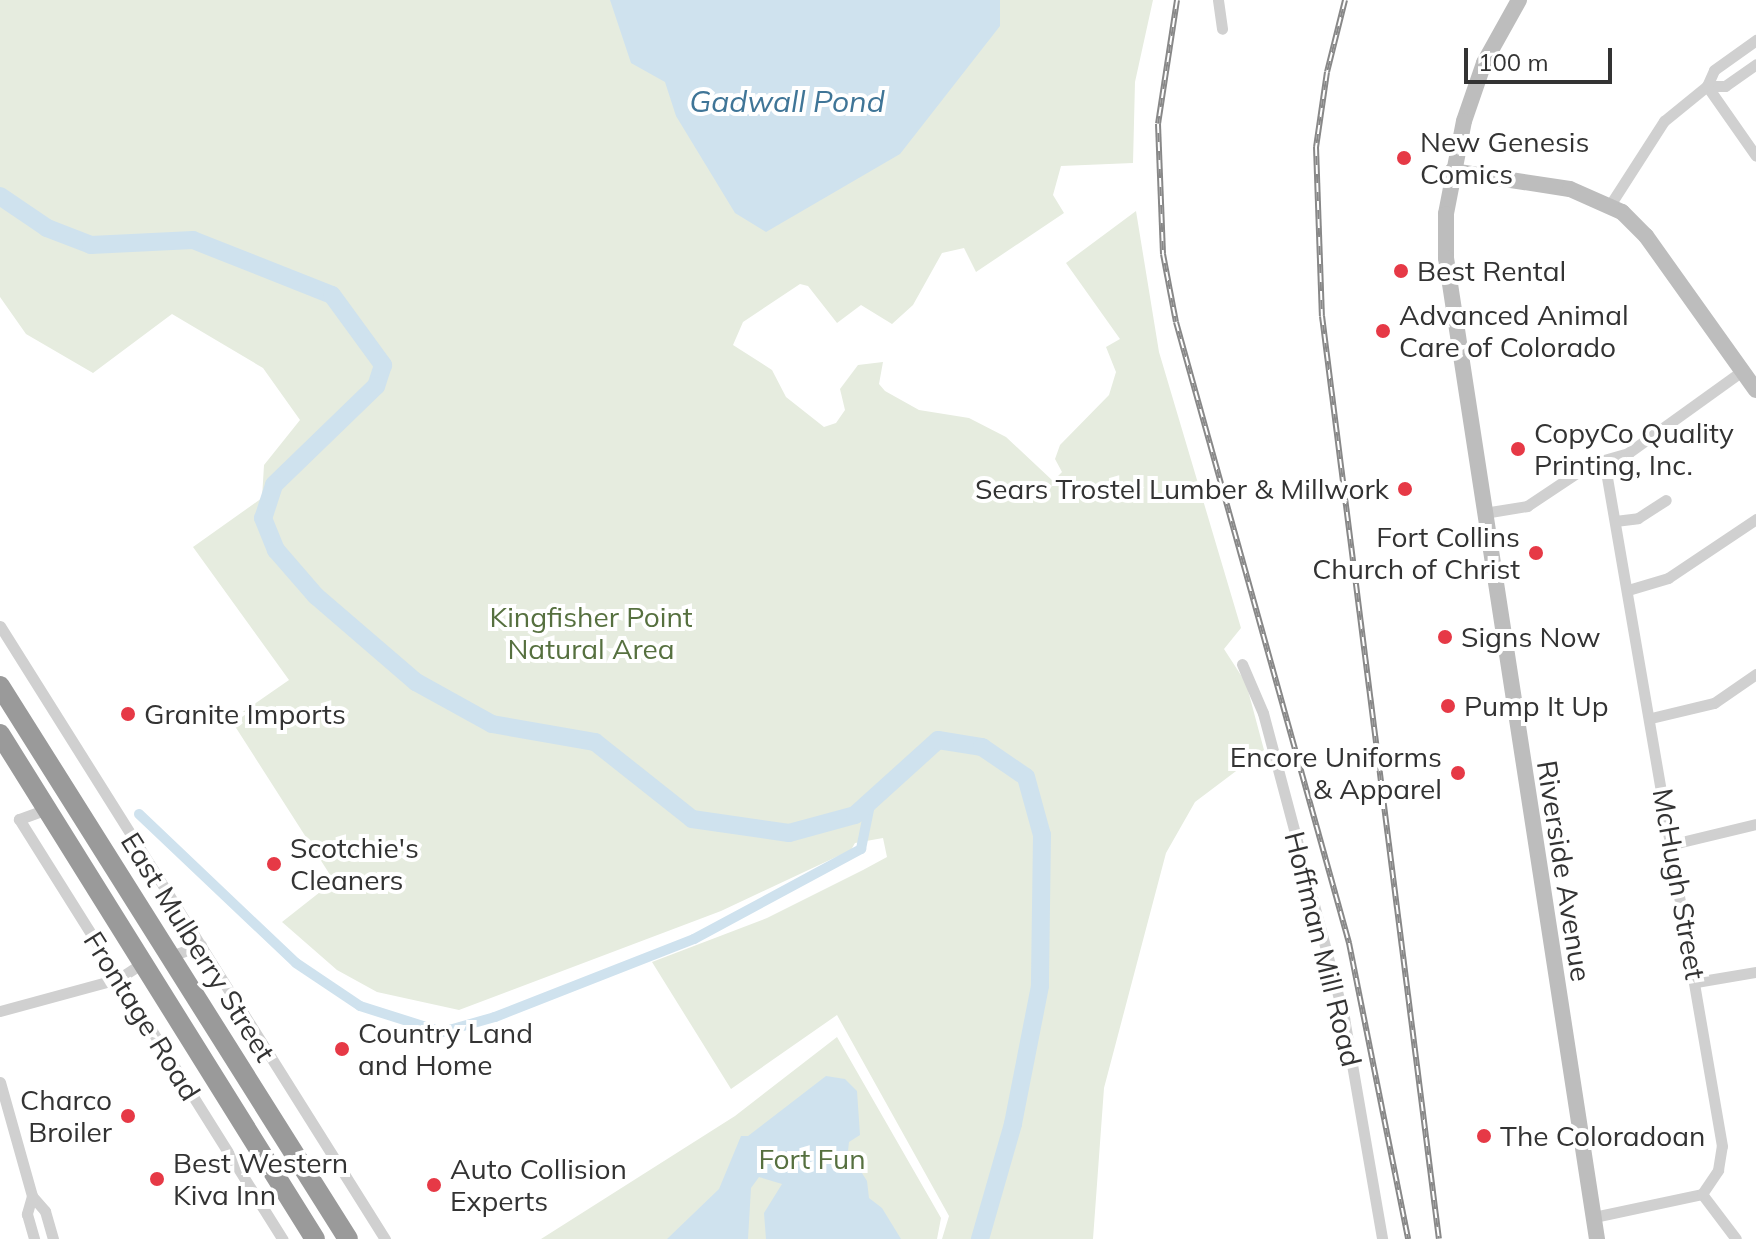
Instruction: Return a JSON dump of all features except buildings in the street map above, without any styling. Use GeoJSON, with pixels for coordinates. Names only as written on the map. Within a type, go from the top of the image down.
{"type":"FeatureCollection","features":[{"type":"Feature","properties":{"kind":"highway","name":"East Mulberry Street"},"geometry":{"type":"LineString","coordinates":[[0,687],[348,1239]]}},
{"type":"Feature","properties":{"kind":"highway"},"geometry":{"type":"LineString","coordinates":[[0,687],[134,919],[143,963],[160,968],[248,1079]]}},
{"type":"Feature","properties":{"kind":"highway","name":"East Mulberry Street"},"geometry":{"type":"LineString","coordinates":[[0,734],[315,1239]]}},
{"type":"Feature","properties":{"kind":"main road","name":"Riverside Avenue"},"geometry":{"type":"LineString","coordinates":[[1519,0],[1484,63],[1452,171],[1446,214],[1449,289],[1597,1239]]}},
{"type":"Feature","properties":{"kind":"main road"},"geometry":{"type":"LineString","coordinates":[[1452,171],[1570,189],[1610,205],[1646,236],[1756,390]]}},
{"type":"Feature","properties":{"kind":"street"},"geometry":{"type":"LineString","coordinates":[[1218,0],[1222,29]]}},
{"type":"Feature","properties":{"kind":"street"},"geometry":{"type":"LineString","coordinates":[[1610,205],[1652,135],[1707,86],[1714,70],[1756,40]]}},
{"type":"Feature","properties":{"kind":"street"},"geometry":{"type":"LineString","coordinates":[[1707,86],[1725,86],[1756,64]]}},
{"type":"Feature","properties":{"kind":"street"},"geometry":{"type":"LineString","coordinates":[[1707,86],[1756,156]]}},
{"type":"Feature","properties":{"kind":"street"},"geometry":{"type":"LineString","coordinates":[[1484,513],[1536,502],[1604,460],[1628,453],[1742,371]]}},
{"type":"Feature","properties":{"kind":"street","name":"McHugh Street"},"geometry":{"type":"LineString","coordinates":[[1604,460],[1722,1133],[1718,1170],[1702,1194]]}},
{"type":"Feature","properties":{"kind":"street"},"geometry":{"type":"LineString","coordinates":[[1615,521],[1638,518],[1666,500]]}},
{"type":"Feature","properties":{"kind":"street"},"geometry":{"type":"LineString","coordinates":[[1628,590],[1668,578],[1756,519]]}},
{"type":"Feature","properties":{"kind":"street"},"geometry":{"type":"LineString","coordinates":[[0,626],[385,1239]]}},
{"type":"Feature","properties":{"kind":"street","name":"Hoffman Mill Road"},"geometry":{"type":"LineString","coordinates":[[1242,664],[1263,713],[1344,1018],[1382,1239]]}},
{"type":"Feature","properties":{"kind":"street"},"geometry":{"type":"LineString","coordinates":[[1651,718],[1714,703],[1756,674]]}},
{"type":"Feature","properties":{"kind":"street","name":"Frontage Road"},"geometry":{"type":"LineString","coordinates":[[47,809],[19,819],[282,1239]]}},
{"type":"Feature","properties":{"kind":"street"},"geometry":{"type":"LineString","coordinates":[[1673,844],[1756,824]]}},
{"type":"Feature","properties":{"kind":"street"},"geometry":{"type":"LineString","coordinates":[[171,956],[201,945]]}},
{"type":"Feature","properties":{"kind":"street"},"geometry":{"type":"LineString","coordinates":[[0,1011],[118,979],[143,963]]}},
{"type":"Feature","properties":{"kind":"street"},"geometry":{"type":"LineString","coordinates":[[1696,982],[1756,972]]}},
{"type":"Feature","properties":{"kind":"street"},"geometry":{"type":"LineString","coordinates":[[0,1082],[32,1196],[45,1211],[53,1239]]}},
{"type":"Feature","properties":{"kind":"street"},"geometry":{"type":"LineString","coordinates":[[1594,1217],[1702,1194],[1736,1239]]}},
{"type":"Feature","properties":{"kind":"street"},"geometry":{"type":"LineString","coordinates":[[32,1196],[27,1214],[34,1239]]}},
{"type":"Feature","properties":{"kind":"green space","name":"Kingfisher Point Natural Area"},"geometry":{"type":"Polygon","coordinates":[[[0,0],[1153,0],[1135,82],[1133,163],[1061,166],[1053,195],[1064,213],[976,272],[964,248],[942,253],[913,305],[892,324],[861,305],[837,323],[808,286],[800,284],[743,322],[733,345],[772,370],[786,397],[824,427],[836,423],[845,410],[840,389],[858,365],[883,362],[879,384],[885,391],[919,410],[969,418],[1006,437],[1053,481],[1062,472],[1055,459],[1060,445],[1109,395],[1116,372],[1106,347],[1120,339],[1066,263],[1136,211],[1159,352],[1241,628],[1224,649],[1246,683],[1264,750],[1195,802],[1166,853],[1104,1088],[1093,1239],[942,1239],[949,1216],[837,1015],[731,1089],[652,962],[767,918],[863,870],[887,857],[883,838],[855,843],[851,850],[721,911],[459,1010],[377,992],[337,970],[282,922],[334,881],[231,720],[289,680],[193,547],[262,498],[264,465],[300,420],[263,368],[172,314],[93,373],[26,334],[0,297],[0,0]]]}},
{"type":"Feature","properties":{"kind":"green space","name":"Fort Fun"},"geometry":{"type":"Polygon","coordinates":[[[837,1037],[941,1218],[937,1239],[541,1239],[735,1116],[837,1037]]]}},
{"type":"Feature","properties":{"kind":"water","name":"Gadwall Pond"},"geometry":{"type":"Polygon","coordinates":[[[610,0],[1000,0],[1000,26],[900,154],[766,232],[735,213],[676,116],[665,82],[631,63],[610,0]]]}},
{"type":"Feature","properties":{"kind":"water"},"geometry":{"type":"Polygon","coordinates":[[[826,1076],[845,1079],[857,1091],[860,1135],[849,1142],[848,1151],[867,1181],[869,1198],[882,1208],[901,1239],[766,1239],[764,1213],[782,1184],[759,1177],[751,1188],[748,1239],[667,1239],[719,1189],[741,1136],[748,1136],[826,1076]]]}},
{"type":"Feature","properties":{"kind":"waterway"},"geometry":{"type":"LineString","coordinates":[[0,196],[47,228],[91,245],[193,240],[332,295],[383,365],[376,386],[274,485],[263,518],[276,550],[316,596],[416,682],[492,724],[595,742],[692,819],[789,833],[855,815],[938,740],[982,747],[1026,777],[1042,835],[1040,986],[1013,1124],[980,1239]]}},
{"type":"Feature","properties":{"kind":"waterway"},"geometry":{"type":"LineString","coordinates":[[139,814],[296,963],[360,1006],[442,1032],[495,1017],[694,939],[861,849],[871,800]]}},
{"type":"Feature","properties":{"kind":"railway"},"geometry":{"type":"LineString","coordinates":[[1177,0],[1158,124],[1163,254],[1176,322],[1349,943],[1408,1239]]}},
{"type":"Feature","properties":{"kind":"railway"},"geometry":{"type":"LineString","coordinates":[[1345,0],[1327,72],[1316,147],[1322,316],[1439,1239]]}},
{"type":"Feature","properties":{"kind":"place","name":"New Genesis Comics"},"geometry":{"type":"Point","coordinates":[1404,158]}},
{"type":"Feature","properties":{"kind":"place","name":"Best Rental"},"geometry":{"type":"Point","coordinates":[1401,271]}},
{"type":"Feature","properties":{"kind":"place","name":"Advanced Animal Care of Colorado"},"geometry":{"type":"Point","coordinates":[1383,331]}},
{"type":"Feature","properties":{"kind":"place","name":"CopyCo Quality Printing, Inc."},"geometry":{"type":"Point","coordinates":[1518,449]}},
{"type":"Feature","properties":{"kind":"place","name":"Sears Trostel Lumber & Millwork"},"geometry":{"type":"Point","coordinates":[1405,489]}},
{"type":"Feature","properties":{"kind":"place","name":"Fort Collins Church of Christ"},"geometry":{"type":"Point","coordinates":[1536,553]}},
{"type":"Feature","properties":{"kind":"place","name":"Signs Now"},"geometry":{"type":"Point","coordinates":[1445,637]}},
{"type":"Feature","properties":{"kind":"place","name":"Pump It Up"},"geometry":{"type":"Point","coordinates":[1448,706]}},
{"type":"Feature","properties":{"kind":"place","name":"Granite Imports"},"geometry":{"type":"Point","coordinates":[128,714]}},
{"type":"Feature","properties":{"kind":"place","name":"Encore Uniforms & Apparel"},"geometry":{"type":"Point","coordinates":[1458,773]}},
{"type":"Feature","properties":{"kind":"place","name":"Scotchie's Cleaners"},"geometry":{"type":"Point","coordinates":[274,864]}},
{"type":"Feature","properties":{"kind":"place","name":"Country Land and Home"},"geometry":{"type":"Point","coordinates":[342,1049]}},
{"type":"Feature","properties":{"kind":"place","name":"Charco Broiler"},"geometry":{"type":"Point","coordinates":[128,1116]}},
{"type":"Feature","properties":{"kind":"place","name":"The Coloradoan"},"geometry":{"type":"Point","coordinates":[1484,1136]}},
{"type":"Feature","properties":{"kind":"place","name":"Best Western Kiva Inn"},"geometry":{"type":"Point","coordinates":[157,1179]}},
{"type":"Feature","properties":{"kind":"place","name":"Auto Collision Experts"},"geometry":{"type":"Point","coordinates":[434,1185]}}]}
